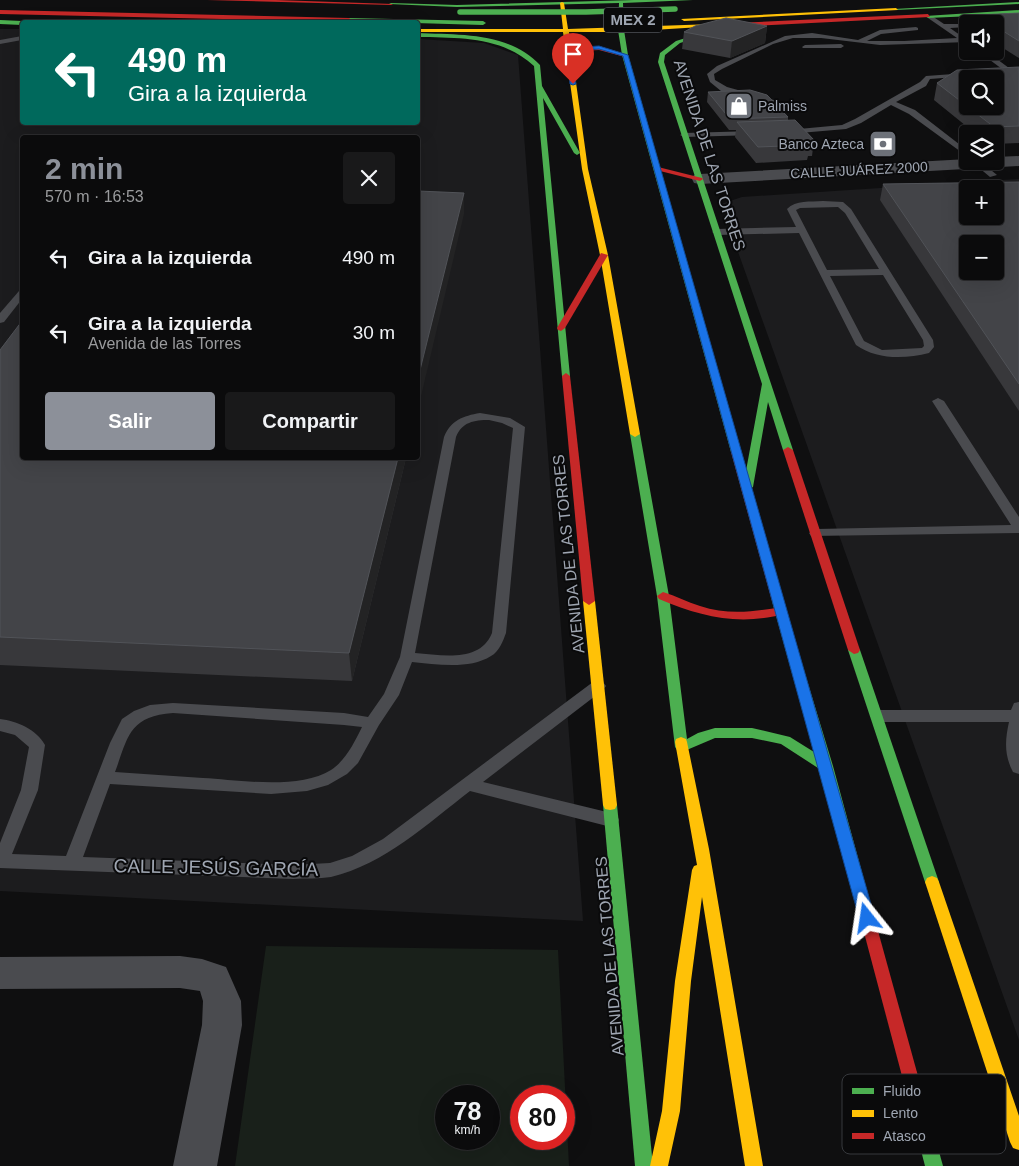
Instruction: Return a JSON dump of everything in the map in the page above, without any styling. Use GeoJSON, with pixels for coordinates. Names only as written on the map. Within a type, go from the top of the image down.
{"type":"FeatureCollection","features":[{"type":"Feature","properties":{"kind":"main road"},"geometry":{"type":"LineString","coordinates":[[209,0],[458,9],[494,3],[691,0]]}},
{"type":"Feature","properties":{"kind":"main road"},"geometry":{"type":"LineString","coordinates":[[685,23],[665,18],[655,9],[658,6],[686,0]]}},
{"type":"Feature","properties":{"kind":"main road","name":"MEX 2"},"geometry":{"type":"LineString","coordinates":[[0,4],[311,11],[675,9],[877,0]]}},
{"type":"Feature","properties":{"kind":"main road"},"geometry":{"type":"LineString","coordinates":[[622,1],[621,30],[625,55],[747,493],[826,766],[909,1074]]}},
{"type":"Feature","properties":{"kind":"main road"},"geometry":{"type":"LineString","coordinates":[[562,2],[585,169],[604,255],[663,596],[682,747],[702,849],[754,1166]]}},
{"type":"Feature","properties":{"kind":"main road"},"geometry":{"type":"LineString","coordinates":[[494,3],[519,12],[521,20],[518,26],[508,32]]}},
{"type":"Feature","properties":{"kind":"main road","name":"MEX 2"},"geometry":{"type":"LineString","coordinates":[[420,22],[685,23],[1019,3]]}},
{"type":"Feature","properties":{"kind":"main road","name":"MEX 2"},"geometry":{"type":"LineString","coordinates":[[0,12],[351,20]]}},
{"type":"Feature","properties":{"kind":"main road"},"geometry":{"type":"LineString","coordinates":[[420,33],[566,32],[621,30],[685,23],[739,26],[1001,13],[1016,16]]}},
{"type":"Feature","properties":{"kind":"main road"},"geometry":{"type":"LineString","coordinates":[[0,22],[20,23]]}},
{"type":"Feature","properties":{"kind":"main road","name":"AVENIDA DE LAS TORRES"},"geometry":{"type":"LineString","coordinates":[[739,26],[692,36],[678,42],[662,54],[661,62],[766,385],[996,1074]]}},
{"type":"Feature","properties":{"kind":"main road","name":"AVENIDA DE LAS TORRES"},"geometry":{"type":"LineString","coordinates":[[420,33],[470,38],[517,48],[533,58],[537,65],[561,328],[599,685],[644,1166]]}},
{"type":"Feature","properties":{"kind":"main road"},"geometry":{"type":"LineString","coordinates":[[568,50],[599,48],[625,55]]}},
{"type":"Feature","properties":{"kind":"main road"},"geometry":{"type":"LineString","coordinates":[[540,87],[585,169]]}},
{"type":"Feature","properties":{"kind":"main road"},"geometry":{"type":"LineString","coordinates":[[658,169],[700,179]]}},
{"type":"Feature","properties":{"kind":"main road"},"geometry":{"type":"LineString","coordinates":[[561,328],[604,255]]}},
{"type":"Feature","properties":{"kind":"main road"},"geometry":{"type":"LineString","coordinates":[[747,493],[766,385]]}},
{"type":"Feature","properties":{"kind":"main road"},"geometry":{"type":"LineString","coordinates":[[663,596],[714,617],[744,618],[781,611]]}},
{"type":"Feature","properties":{"kind":"main road"},"geometry":{"type":"LineString","coordinates":[[682,747],[705,736],[721,732],[758,734],[780,738],[802,749],[826,766]]}},
{"type":"Feature","properties":{"kind":"main road"},"geometry":{"type":"LineString","coordinates":[[659,1166],[668,1135],[674,1092],[684,972],[702,849]]}},
{"type":"Feature","properties":{"kind":"main road","name":"AVENIDA DE LAS TORRES"},"geometry":{"type":"LineString","coordinates":[[1006,1103],[1019,1142]]}},
{"type":"Feature","properties":{"kind":"street","name":"CALLE JUÁREZ 2000"},"geometry":{"type":"LineString","coordinates":[[700,179],[959,161]]}},
{"type":"Feature","properties":{"kind":"street","name":"CALLE JUÁREZ 2000"},"geometry":{"type":"LineString","coordinates":[[1004,161],[1019,161]]}},
{"type":"Feature","properties":{"kind":"street","name":"CALLE JUÁREZ 2000"},"geometry":{"type":"LineString","coordinates":[[706,198],[756,189],[1019,174]]}},
{"type":"Feature","properties":{"kind":"street"},"geometry":{"type":"LineString","coordinates":[[0,973],[180,972],[202,975],[212,979],[218,988],[222,1001],[222,1025],[195,1166]]}},
{"type":"Feature","properties":{"kind":"lane"},"geometry":{"type":"LineString","coordinates":[[930,17],[959,37]]}},
{"type":"Feature","properties":{"kind":"lane"},"geometry":{"type":"LineString","coordinates":[[943,26],[959,25]]}},
{"type":"Feature","properties":{"kind":"lane"},"geometry":{"type":"LineString","coordinates":[[859,42],[873,33],[916,29]]}},
{"type":"Feature","properties":{"kind":"lane"},"geometry":{"type":"LineString","coordinates":[[778,104],[724,89],[712,81],[710,74],[716,69],[774,41],[792,36],[816,35],[886,44],[959,41]]}},
{"type":"Feature","properties":{"kind":"lane"},"geometry":{"type":"LineString","coordinates":[[0,42],[20,38]]}},
{"type":"Feature","properties":{"kind":"lane"},"geometry":{"type":"LineString","coordinates":[[805,47],[841,46]]}},
{"type":"Feature","properties":{"kind":"lane"},"geometry":{"type":"LineString","coordinates":[[783,132],[843,127],[864,118],[923,84],[928,77],[1004,71],[1006,68],[994,60]]}},
{"type":"Feature","properties":{"kind":"lane"},"geometry":{"type":"LineString","coordinates":[[890,103],[912,112],[959,149]]}},
{"type":"Feature","properties":{"kind":"lane"},"geometry":{"type":"LineString","coordinates":[[684,135],[765,133]]}},
{"type":"Feature","properties":{"kind":"lane"},"geometry":{"type":"LineString","coordinates":[[986,170],[993,175]]}},
{"type":"Feature","properties":{"kind":"lane"},"geometry":{"type":"LineString","coordinates":[[823,204],[844,206],[886,272],[928,340],[930,348],[925,351],[884,353],[866,349],[860,343],[792,213],[792,207],[823,204]]}},
{"type":"Feature","properties":{"kind":"lane"},"geometry":{"type":"LineString","coordinates":[[717,232],[801,230]]}},
{"type":"Feature","properties":{"kind":"lane"},"geometry":{"type":"LineString","coordinates":[[824,273],[886,272]]}},
{"type":"Feature","properties":{"kind":"lane"},"geometry":{"type":"LineString","coordinates":[[0,320],[20,295]]}},
{"type":"Feature","properties":{"kind":"lane"},"geometry":{"type":"LineString","coordinates":[[938,400],[1019,528]]}},
{"type":"Feature","properties":{"kind":"lane"},"geometry":{"type":"LineString","coordinates":[[105,778],[254,787],[297,786],[318,783],[334,776],[346,766],[356,754],[372,724],[391,695],[406,657],[442,472],[452,432],[462,421],[472,418],[501,419],[513,423],[519,428],[520,433],[499,634],[493,646],[486,653],[476,657],[460,659],[406,657]]}},
{"type":"Feature","properties":{"kind":"lane"},"geometry":{"type":"LineString","coordinates":[[816,533],[1019,528]]}},
{"type":"Feature","properties":{"kind":"lane","name":"CALLE JESÚS GARCÍA"},"geometry":{"type":"LineString","coordinates":[[0,861],[293,872],[330,870],[358,861],[389,844],[599,685]]}},
{"type":"Feature","properties":{"kind":"lane"},"geometry":{"type":"LineString","coordinates":[[72,864],[118,743],[128,723],[139,715],[155,709],[173,708],[344,719],[372,724]]}},
{"type":"Feature","properties":{"kind":"lane"},"geometry":{"type":"LineString","coordinates":[[878,716],[1019,713],[1012,741],[1014,758],[1019,768]]}},
{"type":"Feature","properties":{"kind":"lane"},"geometry":{"type":"LineString","coordinates":[[0,725],[26,734],[37,745],[36,768],[23,809],[0,861]]}},
{"type":"Feature","properties":{"kind":"lane"},"geometry":{"type":"LineString","coordinates":[[466,784],[612,820]]}},
{"type":"Feature","properties":{"kind":"shaded area"},"geometry":{"type":"Polygon","coordinates":[[[0,29],[20,29],[20,125],[420,125],[420,39],[484,43],[518,55],[583,921],[0,891],[0,29]]]}},
{"type":"Feature","properties":{"kind":"shaded area"},"geometry":{"type":"Polygon","coordinates":[[[1019,179],[1019,1040],[721,204],[742,197],[959,183],[959,225],[1004,225],[1004,180],[1019,179]]]}},
{"type":"Feature","properties":{"kind":"shaded area"},"geometry":{"type":"Polygon","coordinates":[[[266,946],[558,950],[565,1085],[510,1085],[510,1150],[568,1150],[569,1166],[235,1166],[266,946]]]}},
{"type":"Feature","properties":{"kind":"building"},"geometry":{"type":"Polygon","coordinates":[[[1019,13],[1019,41],[1004,32],[1004,15],[978,15],[1019,13]]]}},
{"type":"Feature","properties":{"kind":"building"},"geometry":{"type":"Polygon","coordinates":[[[726,18],[767,26],[732,41],[684,32],[695,26],[726,18]]]}},
{"type":"Feature","properties":{"kind":"building"},"geometry":{"type":"Polygon","coordinates":[[[1019,67],[1019,126],[991,125],[978,115],[1004,115],[1004,70],[959,70],[959,100],[937,83],[957,70],[1019,67]]]}},
{"type":"Feature","properties":{"kind":"building"},"geometry":{"type":"Polygon","coordinates":[[[750,90],[767,95],[788,117],[730,119],[708,92],[750,90]]]}},
{"type":"Feature","properties":{"kind":"building"},"geometry":{"type":"Polygon","coordinates":[[[795,120],[814,140],[806,141],[809,145],[758,147],[737,122],[795,120]]]}},
{"type":"Feature","properties":{"kind":"building"},"geometry":{"type":"Polygon","coordinates":[[[1004,182],[1019,182],[1019,384],[883,184],[959,183],[959,225],[1004,225],[1004,182]]]}},
{"type":"Feature","properties":{"kind":"building"},"geometry":{"type":"Polygon","coordinates":[[[420,191],[464,193],[420,370],[420,191]]]}},
{"type":"Feature","properties":{"kind":"building"},"geometry":{"type":"Polygon","coordinates":[[[20,324],[20,460],[397,460],[349,653],[0,637],[0,350],[20,324]]]}},
{"type":"Feature","properties":{"kind":"traffic: fast"},"geometry":{"type":"LineString","coordinates":[[391,4],[457,6],[691,0]]}},
{"type":"Feature","properties":{"kind":"traffic: fast"},"geometry":{"type":"LineString","coordinates":[[621,2],[621,30],[625,55],[736,452]]}},
{"type":"Feature","properties":{"kind":"traffic: fast"},"geometry":{"type":"LineString","coordinates":[[896,9],[1019,3]]}},
{"type":"Feature","properties":{"kind":"traffic: fast"},"geometry":{"type":"LineString","coordinates":[[460,12],[586,12],[675,9]]}},
{"type":"Feature","properties":{"kind":"traffic: fast"},"geometry":{"type":"LineString","coordinates":[[928,16],[1019,12]]}},
{"type":"Feature","properties":{"kind":"traffic: fast"},"geometry":{"type":"LineString","coordinates":[[0,22],[20,23]]}},
{"type":"Feature","properties":{"kind":"traffic: fast"},"geometry":{"type":"LineString","coordinates":[[420,22],[483,23]]}},
{"type":"Feature","properties":{"kind":"traffic: fast"},"geometry":{"type":"LineString","coordinates":[[718,30],[678,42],[662,54],[661,62],[788,450]]}},
{"type":"Feature","properties":{"kind":"traffic: fast"},"geometry":{"type":"LineString","coordinates":[[420,35],[466,37],[497,42],[512,47],[537,65],[566,376]]}},
{"type":"Feature","properties":{"kind":"traffic: fast"},"geometry":{"type":"LineString","coordinates":[[540,87],[577,153]]}},
{"type":"Feature","properties":{"kind":"traffic: fast"},"geometry":{"type":"LineString","coordinates":[[748,487],[766,385]]}},
{"type":"Feature","properties":{"kind":"traffic: fast"},"geometry":{"type":"LineString","coordinates":[[635,434],[663,596],[681,742]]}},
{"type":"Feature","properties":{"kind":"traffic: fast"},"geometry":{"type":"LineString","coordinates":[[778,601],[860,891]]}},
{"type":"Feature","properties":{"kind":"traffic: fast"},"geometry":{"type":"LineString","coordinates":[[854,650],[932,882]]}},
{"type":"Feature","properties":{"kind":"traffic: fast"},"geometry":{"type":"LineString","coordinates":[[682,747],[703,736],[715,733],[752,733],[785,740],[826,766]]}},
{"type":"Feature","properties":{"kind":"traffic: fast"},"geometry":{"type":"LineString","coordinates":[[610,805],[644,1166]]}},
{"type":"Feature","properties":{"kind":"traffic: fast"},"geometry":{"type":"LineString","coordinates":[[931,1154],[934,1166]]}},
{"type":"Feature","properties":{"kind":"traffic: slow"},"geometry":{"type":"LineString","coordinates":[[562,3],[585,169],[604,255],[635,434]]}},
{"type":"Feature","properties":{"kind":"traffic: slow"},"geometry":{"type":"LineString","coordinates":[[684,19],[896,9]]}},
{"type":"Feature","properties":{"kind":"traffic: slow"},"geometry":{"type":"LineString","coordinates":[[420,31],[621,30],[714,26]]}},
{"type":"Feature","properties":{"kind":"traffic: slow"},"geometry":{"type":"LineString","coordinates":[[589,601],[610,805]]}},
{"type":"Feature","properties":{"kind":"traffic: slow"},"geometry":{"type":"LineString","coordinates":[[681,742],[702,849],[754,1166]]}},
{"type":"Feature","properties":{"kind":"traffic: slow"},"geometry":{"type":"LineString","coordinates":[[659,1166],[671,1111],[683,981],[699,870]]}},
{"type":"Feature","properties":{"kind":"traffic: slow"},"geometry":{"type":"LineString","coordinates":[[932,882],[996,1074]]}},
{"type":"Feature","properties":{"kind":"traffic: slow"},"geometry":{"type":"LineString","coordinates":[[1006,1103],[1019,1142]]}},
{"type":"Feature","properties":{"kind":"traffic: jam"},"geometry":{"type":"LineString","coordinates":[[209,0],[391,4]]}},
{"type":"Feature","properties":{"kind":"traffic: jam"},"geometry":{"type":"LineString","coordinates":[[0,12],[349,20]]}},
{"type":"Feature","properties":{"kind":"traffic: jam"},"geometry":{"type":"LineString","coordinates":[[714,26],[928,16]]}},
{"type":"Feature","properties":{"kind":"traffic: jam"},"geometry":{"type":"LineString","coordinates":[[568,50],[599,48],[625,55]]}},
{"type":"Feature","properties":{"kind":"traffic: jam"},"geometry":{"type":"LineString","coordinates":[[658,169],[700,179]]}},
{"type":"Feature","properties":{"kind":"traffic: jam"},"geometry":{"type":"LineString","coordinates":[[561,328],[604,255]]}},
{"type":"Feature","properties":{"kind":"traffic: jam"},"geometry":{"type":"LineString","coordinates":[[566,376],[589,601]]}},
{"type":"Feature","properties":{"kind":"traffic: jam"},"geometry":{"type":"LineString","coordinates":[[788,450],[854,650]]}},
{"type":"Feature","properties":{"kind":"traffic: jam"},"geometry":{"type":"LineString","coordinates":[[736,452],[778,601]]}},
{"type":"Feature","properties":{"kind":"traffic: jam"},"geometry":{"type":"LineString","coordinates":[[663,596],[694,609],[720,615],[748,616],[781,611]]}},
{"type":"Feature","properties":{"kind":"traffic: jam"},"geometry":{"type":"LineString","coordinates":[[860,891],[909,1074]]}},
{"type":"Feature","properties":{"kind":"place","name":"Palmiss"},"geometry":{"type":"Point","coordinates":[739,106]}},
{"type":"Feature","properties":{"kind":"place","name":"Banco Azteca"},"geometry":{"type":"Point","coordinates":[883,144]}},
{"type":"Feature","properties":{"kind":"route"},"geometry":{"type":"LineString","coordinates":[[573,84],[568,50],[599,48],[625,55],[747,493],[826,766],[867,918]]}}]}
